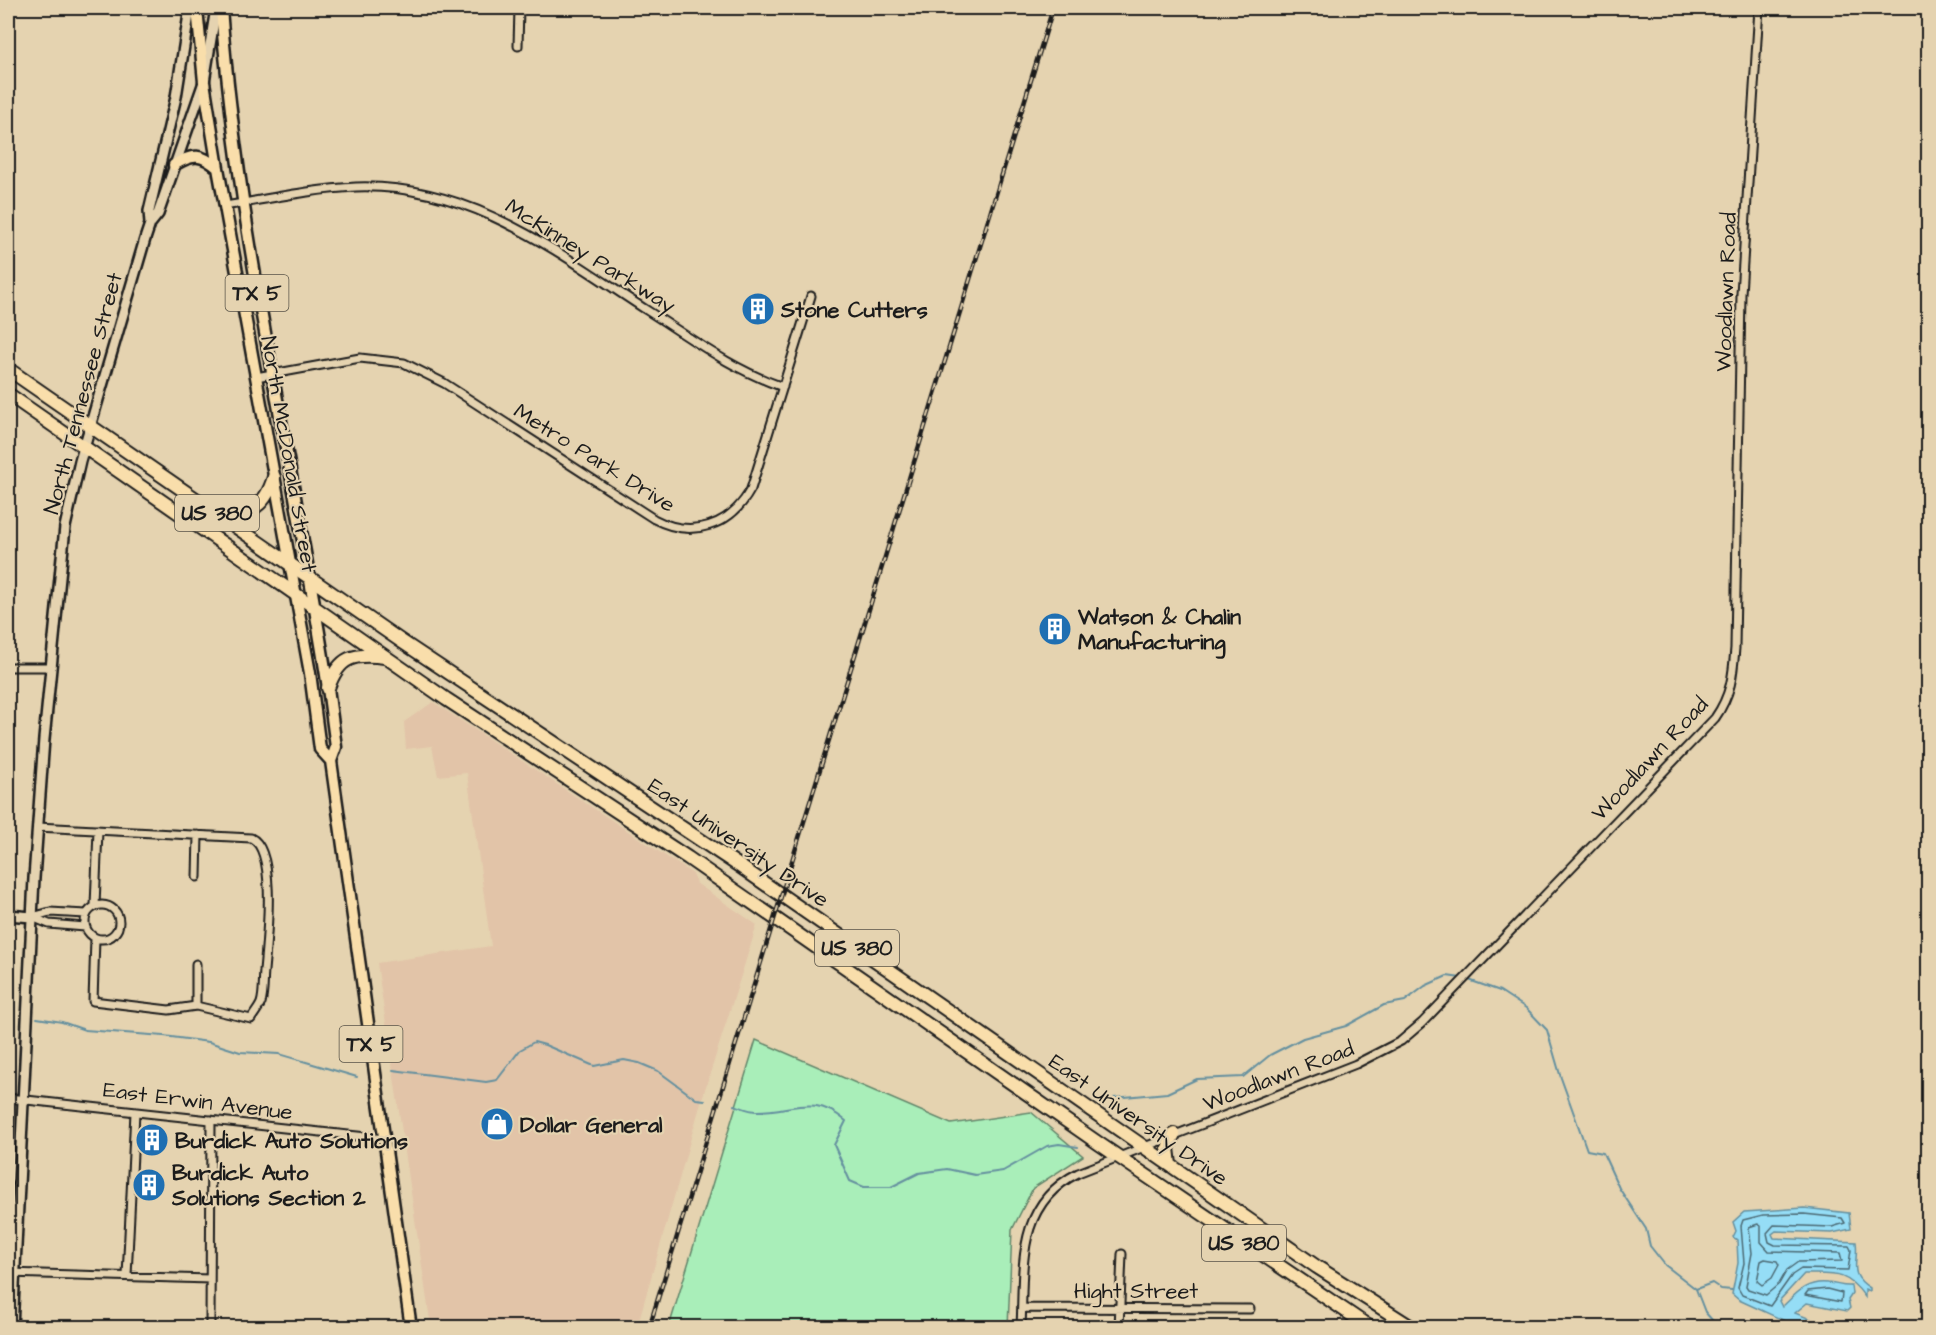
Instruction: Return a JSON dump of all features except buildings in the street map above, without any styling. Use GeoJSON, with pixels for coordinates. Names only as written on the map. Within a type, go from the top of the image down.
{"type":"FeatureCollection","features":[{"type":"Feature","properties":{"kind":"highway","name":"US 380"},"geometry":{"type":"LineString","coordinates":[[8,369],[308,576]]}},
{"type":"Feature","properties":{"kind":"highway","name":"US 380"},"geometry":{"type":"LineString","coordinates":[[8,394],[314,606]]}},
{"type":"Feature","properties":{"kind":"highway"},"geometry":{"type":"LineString","coordinates":[[193,496],[228,511],[244,511],[257,506],[265,499],[274,477]]}},
{"type":"Feature","properties":{"kind":"highway","name":"East University Drive"},"geometry":{"type":"LineString","coordinates":[[308,576],[513,717],[687,830],[1278,1240],[1413,1328]]}},
{"type":"Feature","properties":{"kind":"highway","name":"East University Drive"},"geometry":{"type":"LineString","coordinates":[[314,606],[500,736],[688,858],[1119,1157],[1371,1328]]}},
{"type":"Feature","properties":{"kind":"highway"},"geometry":{"type":"LineString","coordinates":[[328,688],[334,673],[350,658],[366,655],[387,657]]}},
{"type":"Feature","properties":{"kind":"highway"},"geometry":{"type":"LineString","coordinates":[[500,736],[513,717]]}},
{"type":"Feature","properties":{"kind":"highway"},"geometry":{"type":"LineString","coordinates":[[963,1049],[975,1031]]}},
{"type":"Feature","properties":{"kind":"highway"},"geometry":{"type":"LineString","coordinates":[[1170,1165],[1168,1148],[1174,1134]]}},
{"type":"Feature","properties":{"kind":"highway"},"geometry":{"type":"LineString","coordinates":[[1265,1257],[1278,1240]]}},
{"type":"Feature","properties":{"kind":"main road","name":"North McDonald Street"},"geometry":{"type":"LineString","coordinates":[[197,8],[204,82],[218,168],[290,563],[320,749],[331,761]]}},
{"type":"Feature","properties":{"kind":"main road","name":"North McDonald Street"},"geometry":{"type":"LineString","coordinates":[[221,8],[243,203],[328,688],[336,747],[331,761],[411,1328]]}},
{"type":"Feature","properties":{"kind":"main road"},"geometry":{"type":"LineString","coordinates":[[174,165],[187,157],[197,155],[218,168]]}},
{"type":"Feature","properties":{"kind":"street"},"geometry":{"type":"LineString","coordinates":[[150,224],[149,211],[176,97],[190,8]]}},
{"type":"Feature","properties":{"kind":"street"},"geometry":{"type":"LineString","coordinates":[[150,224],[158,214],[204,82],[216,8]]}},
{"type":"Feature","properties":{"kind":"street"},"geometry":{"type":"LineString","coordinates":[[518,46],[519,8]]}},
{"type":"Feature","properties":{"kind":"street","name":"Woodlawn Road"},"geometry":{"type":"LineString","coordinates":[[1021,1328],[1026,1240],[1039,1208],[1066,1180],[1174,1134],[1369,1059],[1401,1041],[1455,989],[1715,718],[1726,702],[1732,683],[1734,648],[1741,294],[1759,8]]}},
{"type":"Feature","properties":{"kind":"street","name":"McKinney Parkway"},"geometry":{"type":"LineString","coordinates":[[225,206],[323,189],[370,187],[425,192],[468,205],[526,232],[741,370],[783,387]]}},
{"type":"Feature","properties":{"kind":"street","name":"North Tennessee Street"},"geometry":{"type":"LineString","coordinates":[[12,1328],[11,1273],[23,1099],[37,827],[50,667],[66,521],[84,446],[150,224]]}},
{"type":"Feature","properties":{"kind":"street","name":"Metro Park Drive"},"geometry":{"type":"LineString","coordinates":[[256,376],[360,358],[404,363],[444,383],[654,519],[686,529],[703,528],[720,521],[742,504],[754,480],[811,296]]}},
{"type":"Feature","properties":{"kind":"street"},"geometry":{"type":"LineString","coordinates":[[8,667],[50,667]]}},
{"type":"Feature","properties":{"kind":"street"},"geometry":{"type":"LineString","coordinates":[[32,916],[49,924],[85,927],[95,938],[93,1001],[169,1010],[196,1006],[251,1019],[261,1003],[268,883],[262,850],[257,841],[251,838],[37,827]]}},
{"type":"Feature","properties":{"kind":"street"},"geometry":{"type":"LineString","coordinates":[[85,927],[86,914],[95,906],[98,830]]}},
{"type":"Feature","properties":{"kind":"street"},"geometry":{"type":"LineString","coordinates":[[197,878],[198,835]]}},
{"type":"Feature","properties":{"kind":"street"},"geometry":{"type":"LineString","coordinates":[[95,906],[111,908],[119,922],[111,937],[95,938]]}},
{"type":"Feature","properties":{"kind":"street"},"geometry":{"type":"LineString","coordinates":[[8,915],[32,916],[50,912],[86,914]]}},
{"type":"Feature","properties":{"kind":"street"},"geometry":{"type":"LineString","coordinates":[[196,964],[196,1006]]}},
{"type":"Feature","properties":{"kind":"street","name":"East Erwin Avenue"},"geometry":{"type":"LineString","coordinates":[[8,1098],[385,1139]]}},
{"type":"Feature","properties":{"kind":"street"},"geometry":{"type":"LineString","coordinates":[[128,1276],[135,1112]]}},
{"type":"Feature","properties":{"kind":"street"},"geometry":{"type":"LineString","coordinates":[[210,1328],[212,1120]]}},
{"type":"Feature","properties":{"kind":"street"},"geometry":{"type":"LineString","coordinates":[[1119,1328],[1122,1254]]}},
{"type":"Feature","properties":{"kind":"street"},"geometry":{"type":"LineString","coordinates":[[11,1273],[210,1279]]}},
{"type":"Feature","properties":{"kind":"street","name":"Hight Street"},"geometry":{"type":"LineString","coordinates":[[1022,1308],[1250,1309]]}},
{"type":"Feature","properties":{"kind":"shaded area"},"geometry":{"type":"Polygon","coordinates":[[[433,702],[693,874],[696,883],[757,925],[702,1099],[637,1327],[431,1327],[377,963],[491,946],[467,773],[438,776],[432,746],[406,749],[404,722],[433,702]]]}},
{"type":"Feature","properties":{"kind":"green space"},"geometry":{"type":"Polygon","coordinates":[[[756,1040],[951,1124],[1031,1112],[1083,1156],[1033,1188],[1012,1230],[1008,1327],[669,1327],[756,1040]]]}},
{"type":"Feature","properties":{"kind":"water"},"geometry":{"type":"Polygon","coordinates":[[[1804,1208],[1849,1213],[1851,1229],[1832,1233],[1776,1231],[1772,1234],[1774,1238],[1856,1242],[1856,1273],[1870,1288],[1870,1291],[1865,1289],[1865,1297],[1846,1278],[1832,1274],[1804,1274],[1779,1301],[1782,1307],[1802,1289],[1813,1284],[1851,1286],[1852,1294],[1848,1300],[1850,1308],[1847,1311],[1807,1303],[1795,1313],[1831,1327],[1798,1327],[1739,1300],[1732,1294],[1738,1263],[1737,1240],[1733,1237],[1736,1231],[1733,1222],[1744,1212],[1804,1208]]]}},
{"type":"Feature","properties":{"kind":"waterway"},"geometry":{"type":"LineString","coordinates":[[1114,1098],[1167,1093],[1197,1079],[1243,1077],[1270,1055],[1303,1038],[1346,1026],[1384,1005],[1405,1001],[1425,986],[1447,976],[1461,978]]}},
{"type":"Feature","properties":{"kind":"waterway"},"geometry":{"type":"LineString","coordinates":[[1466,979],[1500,991],[1526,1008],[1547,1030],[1561,1078],[1587,1150],[1603,1153],[1619,1188],[1646,1229],[1650,1246],[1665,1265],[1696,1289],[1705,1312],[1719,1328]]}},
{"type":"Feature","properties":{"kind":"waterway"},"geometry":{"type":"LineString","coordinates":[[37,1018],[62,1022],[85,1030],[164,1036],[209,1042],[240,1052],[279,1054],[357,1077]]}},
{"type":"Feature","properties":{"kind":"waterway"},"geometry":{"type":"LineString","coordinates":[[393,1070],[486,1082],[497,1080],[520,1050],[534,1042],[594,1066],[624,1060],[639,1063],[658,1071],[696,1099],[705,1100]]}},
{"type":"Feature","properties":{"kind":"waterway"},"geometry":{"type":"LineString","coordinates":[[734,1105],[757,1111],[803,1105],[823,1108],[834,1113],[846,1121],[834,1145],[850,1181],[864,1187],[891,1187],[919,1173],[947,1169],[975,1175],[1003,1171],[1047,1146],[1059,1144],[1078,1147]]}},
{"type":"Feature","properties":{"kind":"waterway"},"geometry":{"type":"LineString","coordinates":[[1696,1289],[1712,1283],[1721,1289],[1732,1290]]}},
{"type":"Feature","properties":{"kind":"railway"},"geometry":{"type":"LineString","coordinates":[[649,1328],[1053,8]]}},
{"type":"Feature","properties":{"kind":"place","name":"Stone Cutters"},"geometry":{"type":"Point","coordinates":[758,309]}},
{"type":"Feature","properties":{"kind":"place","name":"Watson & Chalin Manufacturing"},"geometry":{"type":"Point","coordinates":[1055,629]}},
{"type":"Feature","properties":{"kind":"place","name":"Dollar General"},"geometry":{"type":"Point","coordinates":[497,1124]}},
{"type":"Feature","properties":{"kind":"place","name":"Burdick Auto Solutions"},"geometry":{"type":"Point","coordinates":[152,1140]}},
{"type":"Feature","properties":{"kind":"place","name":"Burdick Auto Solutions Section 2"},"geometry":{"type":"Point","coordinates":[149,1185]}}]}
